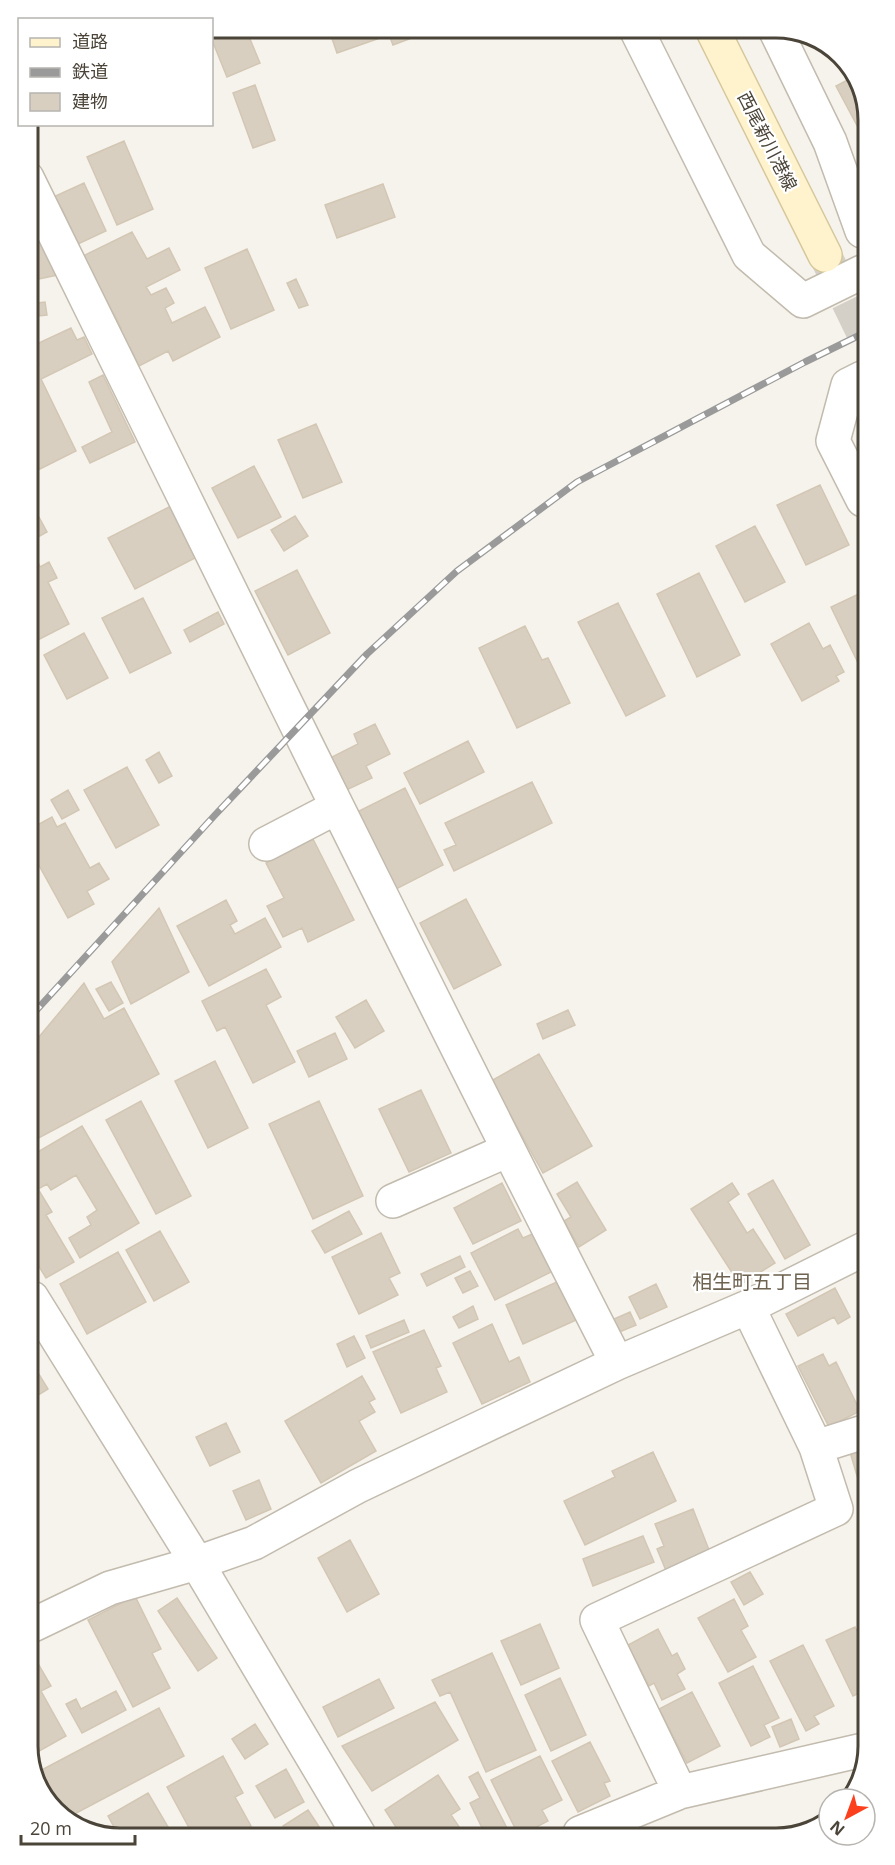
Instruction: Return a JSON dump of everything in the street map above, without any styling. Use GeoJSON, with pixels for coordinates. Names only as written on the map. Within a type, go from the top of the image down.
{"type":"FeatureCollection","features":[{"type":"Feature","properties":{"kind":"main road","name":"西尾新川港線"},"geometry":{"type":"LineString","coordinates":[[716,38],[825,255]]}},
{"type":"Feature","properties":{"kind":"street"},"geometry":{"type":"LineString","coordinates":[[640,38],[748,255],[803,301],[858,274]]}},
{"type":"Feature","properties":{"kind":"street"},"geometry":{"type":"LineString","coordinates":[[779,38],[830,142],[858,220]]}},
{"type":"Feature","properties":{"kind":"street"},"geometry":{"type":"LineString","coordinates":[[38,200],[337,807],[617,1363]]}},
{"type":"Feature","properties":{"kind":"street"},"geometry":{"type":"LineString","coordinates":[[858,380],[848,385],[832,441],[858,490]]}},
{"type":"Feature","properties":{"kind":"street"},"geometry":{"type":"LineString","coordinates":[[266,844],[337,807]]}},
{"type":"Feature","properties":{"kind":"street"},"geometry":{"type":"LineString","coordinates":[[393,1201],[508,1150]]}},
{"type":"Feature","properties":{"kind":"street"},"geometry":{"type":"LineString","coordinates":[[37,1623],[110,1588],[197,1563],[254,1542],[358,1486],[617,1363],[748,1307],[858,1252]]}},
{"type":"Feature","properties":{"kind":"street"},"geometry":{"type":"LineString","coordinates":[[37,1306],[197,1563],[354,1827]]}},
{"type":"Feature","properties":{"kind":"street"},"geometry":{"type":"LineString","coordinates":[[680,1792],[597,1620],[836,1509],[816,1447],[748,1307]]}},
{"type":"Feature","properties":{"kind":"street"},"geometry":{"type":"LineString","coordinates":[[816,1447],[858,1434]]}},
{"type":"Feature","properties":{"kind":"street"},"geometry":{"type":"LineString","coordinates":[[593,1828],[680,1792],[857,1751]]}},
{"type":"Feature","properties":{"kind":"building"},"geometry":{"type":"Polygon","coordinates":[[[213,37],[249,37],[260,63],[227,77],[213,37]]]}},
{"type":"Feature","properties":{"kind":"building"},"geometry":{"type":"Polygon","coordinates":[[[332,37],[380,37],[380,38],[337,53],[332,37]]]}},
{"type":"Feature","properties":{"kind":"building"},"geometry":{"type":"Polygon","coordinates":[[[390,37],[413,37],[393,45],[390,37]]]}},
{"type":"Feature","properties":{"kind":"building"},"geometry":{"type":"Polygon","coordinates":[[[848,80],[856,104],[858,127],[836,86],[848,80]]]}},
{"type":"Feature","properties":{"kind":"building"},"geometry":{"type":"Polygon","coordinates":[[[255,85],[275,140],[253,148],[233,93],[255,85]]]}},
{"type":"Feature","properties":{"kind":"building"},"geometry":{"type":"Polygon","coordinates":[[[124,141],[153,209],[117,225],[87,157],[124,141]]]}},
{"type":"Feature","properties":{"kind":"building"},"geometry":{"type":"Polygon","coordinates":[[[84,183],[106,231],[78,244],[62,209],[57,211],[51,198],[84,183]]]}},
{"type":"Feature","properties":{"kind":"building"},"geometry":{"type":"Polygon","coordinates":[[[383,184],[395,217],[337,238],[325,205],[383,184]]]}},
{"type":"Feature","properties":{"kind":"building"},"geometry":{"type":"Polygon","coordinates":[[[132,232],[147,259],[169,248],[180,270],[146,287],[151,295],[166,288],[174,303],[165,308],[172,323],[205,307],[220,337],[173,361],[168,351],[139,366],[130,347],[123,351],[114,331],[121,328],[92,273],[79,258],[132,232]]]}},
{"type":"Feature","properties":{"kind":"building"},"geometry":{"type":"Polygon","coordinates":[[[43,241],[58,275],[38,279],[38,244],[43,241]]]}},
{"type":"Feature","properties":{"kind":"building"},"geometry":{"type":"Polygon","coordinates":[[[247,249],[274,310],[231,329],[205,268],[247,249]]]}},
{"type":"Feature","properties":{"kind":"building"},"geometry":{"type":"Polygon","coordinates":[[[296,279],[308,305],[299,308],[287,283],[296,279]]]}},
{"type":"Feature","properties":{"kind":"building"},"geometry":{"type":"Polygon","coordinates":[[[45,302],[47,315],[38,316],[38,303],[45,302]]]}},
{"type":"Feature","properties":{"kind":"building"},"geometry":{"type":"Polygon","coordinates":[[[71,328],[77,340],[84,337],[92,354],[41,379],[76,451],[38,470],[39,365],[38,343],[71,328]]]}},
{"type":"Feature","properties":{"kind":"building"},"geometry":{"type":"Polygon","coordinates":[[[103,375],[135,442],[90,463],[82,447],[112,432],[89,382],[103,375]]]}},
{"type":"Feature","properties":{"kind":"building"},"geometry":{"type":"Polygon","coordinates":[[[316,424],[342,482],[303,498],[278,440],[316,424]]]}},
{"type":"Feature","properties":{"kind":"building"},"geometry":{"type":"Polygon","coordinates":[[[254,466],[281,517],[238,538],[212,488],[254,466]]]}},
{"type":"Feature","properties":{"kind":"building"},"geometry":{"type":"Polygon","coordinates":[[[820,485],[849,545],[806,565],[777,505],[820,485]]]}},
{"type":"Feature","properties":{"kind":"building"},"geometry":{"type":"Polygon","coordinates":[[[173,505],[199,556],[135,589],[108,538],[173,505]]]}},
{"type":"Feature","properties":{"kind":"building"},"geometry":{"type":"Polygon","coordinates":[[[38,515],[47,532],[38,537],[38,515]]]}},
{"type":"Feature","properties":{"kind":"building"},"geometry":{"type":"Polygon","coordinates":[[[295,516],[308,536],[284,551],[271,530],[295,516]]]}},
{"type":"Feature","properties":{"kind":"building"},"geometry":{"type":"Polygon","coordinates":[[[755,526],[785,582],[745,602],[716,546],[755,526]]]}},
{"type":"Feature","properties":{"kind":"building"},"geometry":{"type":"Polygon","coordinates":[[[38,561],[40,567],[49,562],[57,578],[48,582],[69,624],[38,640],[38,561]]]}},
{"type":"Feature","properties":{"kind":"building"},"geometry":{"type":"Polygon","coordinates":[[[297,570],[330,633],[288,655],[255,591],[297,570]]]}},
{"type":"Feature","properties":{"kind":"building"},"geometry":{"type":"Polygon","coordinates":[[[699,573],[740,655],[697,677],[657,594],[699,573]]]}},
{"type":"Feature","properties":{"kind":"building"},"geometry":{"type":"Polygon","coordinates":[[[858,594],[858,663],[831,607],[858,594]]]}},
{"type":"Feature","properties":{"kind":"building"},"geometry":{"type":"Polygon","coordinates":[[[143,598],[171,653],[130,673],[102,618],[143,598]]]}},
{"type":"Feature","properties":{"kind":"building"},"geometry":{"type":"Polygon","coordinates":[[[618,603],[665,696],[626,716],[578,622],[618,603]]]}},
{"type":"Feature","properties":{"kind":"building"},"geometry":{"type":"Polygon","coordinates":[[[218,612],[224,624],[190,642],[184,630],[218,612]]]}},
{"type":"Feature","properties":{"kind":"building"},"geometry":{"type":"Polygon","coordinates":[[[809,623],[823,649],[830,645],[844,672],[836,676],[839,681],[802,701],[771,644],[809,623]]]}},
{"type":"Feature","properties":{"kind":"building"},"geometry":{"type":"Polygon","coordinates":[[[525,626],[542,660],[548,658],[570,703],[517,728],[479,648],[525,626]]]}},
{"type":"Feature","properties":{"kind":"building"},"geometry":{"type":"Polygon","coordinates":[[[84,633],[108,678],[67,699],[44,655],[84,633]]]}},
{"type":"Feature","properties":{"kind":"building"},"geometry":{"type":"Polygon","coordinates":[[[375,724],[390,754],[366,766],[372,778],[342,792],[326,760],[358,744],[354,734],[375,724]]]}},
{"type":"Feature","properties":{"kind":"building"},"geometry":{"type":"Polygon","coordinates":[[[468,741],[484,772],[420,804],[404,773],[468,741]]]}},
{"type":"Feature","properties":{"kind":"building"},"geometry":{"type":"Polygon","coordinates":[[[159,752],[172,776],[159,783],[146,760],[159,752]]]}},
{"type":"Feature","properties":{"kind":"building"},"geometry":{"type":"Polygon","coordinates":[[[127,767],[159,825],[116,848],[84,790],[127,767]]]}},
{"type":"Feature","properties":{"kind":"building"},"geometry":{"type":"Polygon","coordinates":[[[532,782],[552,823],[454,871],[444,850],[456,845],[445,823],[532,782]]]}},
{"type":"Feature","properties":{"kind":"building"},"geometry":{"type":"Polygon","coordinates":[[[405,788],[443,865],[396,889],[357,812],[405,788]]]}},
{"type":"Feature","properties":{"kind":"building"},"geometry":{"type":"Polygon","coordinates":[[[68,790],[79,810],[62,819],[51,800],[68,790]]]}},
{"type":"Feature","properties":{"kind":"building"},"geometry":{"type":"Polygon","coordinates":[[[52,817],[57,827],[65,823],[90,868],[99,863],[109,879],[87,891],[94,904],[68,918],[38,863],[38,825],[52,817]]]}},
{"type":"Feature","properties":{"kind":"building"},"geometry":{"type":"Polygon","coordinates":[[[313,839],[354,920],[308,942],[302,928],[283,937],[267,906],[284,898],[266,863],[313,839]]]}},
{"type":"Feature","properties":{"kind":"building"},"geometry":{"type":"Polygon","coordinates":[[[466,899],[501,965],[454,989],[420,923],[466,899]]]}},
{"type":"Feature","properties":{"kind":"building"},"geometry":{"type":"Polygon","coordinates":[[[226,900],[237,921],[230,925],[235,934],[265,918],[281,947],[209,986],[177,926],[226,900]]]}},
{"type":"Feature","properties":{"kind":"building"},"geometry":{"type":"Polygon","coordinates":[[[159,908],[189,972],[131,1004],[112,962],[159,908]]]}},
{"type":"Feature","properties":{"kind":"building"},"geometry":{"type":"Polygon","coordinates":[[[266,969],[281,997],[266,1005],[295,1062],[253,1083],[225,1027],[217,1031],[202,1001],[266,969]]]}},
{"type":"Feature","properties":{"kind":"building"},"geometry":{"type":"Polygon","coordinates":[[[111,982],[123,1003],[109,1011],[96,989],[111,982]]]}},
{"type":"Feature","properties":{"kind":"building"},"geometry":{"type":"Polygon","coordinates":[[[84,983],[104,1019],[124,1008],[159,1074],[37,1139],[37,1039],[84,983]]]}},
{"type":"Feature","properties":{"kind":"building"},"geometry":{"type":"Polygon","coordinates":[[[366,1000],[384,1031],[355,1048],[336,1017],[366,1000]]]}},
{"type":"Feature","properties":{"kind":"building"},"geometry":{"type":"Polygon","coordinates":[[[568,1010],[575,1025],[543,1039],[537,1024],[568,1010]]]}},
{"type":"Feature","properties":{"kind":"building"},"geometry":{"type":"Polygon","coordinates":[[[335,1033],[347,1059],[309,1077],[297,1051],[335,1033]]]}},
{"type":"Feature","properties":{"kind":"building"},"geometry":{"type":"Polygon","coordinates":[[[539,1054],[592,1146],[543,1173],[491,1081],[539,1054]]]}},
{"type":"Feature","properties":{"kind":"building"},"geometry":{"type":"Polygon","coordinates":[[[215,1061],[248,1128],[208,1148],[175,1081],[215,1061]]]}},
{"type":"Feature","properties":{"kind":"building"},"geometry":{"type":"Polygon","coordinates":[[[421,1090],[451,1153],[409,1172],[379,1109],[421,1090]]]}},
{"type":"Feature","properties":{"kind":"building"},"geometry":{"type":"Polygon","coordinates":[[[141,1101],[191,1196],[156,1214],[106,1120],[141,1101]]]}},
{"type":"Feature","properties":{"kind":"building"},"geometry":{"type":"Polygon","coordinates":[[[319,1101],[363,1196],[313,1219],[269,1124],[319,1101]]]}},
{"type":"Feature","properties":{"kind":"building"},"geometry":{"type":"Polygon","coordinates":[[[82,1126],[139,1223],[80,1258],[69,1238],[91,1225],[87,1217],[97,1210],[76,1175],[51,1190],[47,1184],[38,1189],[52,1212],[46,1215],[74,1262],[46,1278],[37,1264],[37,1152],[82,1126]]]}},
{"type":"Feature","properties":{"kind":"building"},"geometry":{"type":"Polygon","coordinates":[[[773,1180],[810,1245],[785,1259],[748,1194],[773,1180]]]}},
{"type":"Feature","properties":{"kind":"building"},"geometry":{"type":"Polygon","coordinates":[[[577,1182],[606,1230],[579,1247],[564,1221],[571,1217],[557,1194],[577,1182]]]}},
{"type":"Feature","properties":{"kind":"building"},"geometry":{"type":"Polygon","coordinates":[[[502,1183],[521,1221],[473,1244],[454,1208],[502,1183]]]}},
{"type":"Feature","properties":{"kind":"building"},"geometry":{"type":"Polygon","coordinates":[[[732,1183],[739,1194],[728,1202],[747,1233],[753,1229],[775,1263],[740,1285],[691,1209],[732,1183]]]}},
{"type":"Feature","properties":{"kind":"building"},"geometry":{"type":"Polygon","coordinates":[[[349,1211],[362,1234],[325,1253],[312,1231],[349,1211]]]}},
{"type":"Feature","properties":{"kind":"building"},"geometry":{"type":"Polygon","coordinates":[[[518,1229],[523,1238],[537,1232],[557,1269],[495,1300],[471,1253],[518,1229]]]}},
{"type":"Feature","properties":{"kind":"building"},"geometry":{"type":"Polygon","coordinates":[[[160,1231],[189,1282],[154,1301],[126,1250],[160,1231]]]}},
{"type":"Feature","properties":{"kind":"building"},"geometry":{"type":"Polygon","coordinates":[[[381,1233],[400,1273],[389,1278],[398,1295],[359,1314],[332,1257],[381,1233]]]}},
{"type":"Feature","properties":{"kind":"building"},"geometry":{"type":"Polygon","coordinates":[[[118,1252],[146,1302],[87,1334],[60,1284],[118,1252]]]}},
{"type":"Feature","properties":{"kind":"building"},"geometry":{"type":"Polygon","coordinates":[[[460,1256],[465,1267],[427,1286],[421,1274],[460,1256]]]}},
{"type":"Feature","properties":{"kind":"building"},"geometry":{"type":"Polygon","coordinates":[[[470,1271],[478,1286],[463,1293],[455,1278],[470,1271]]]}},
{"type":"Feature","properties":{"kind":"building"},"geometry":{"type":"Polygon","coordinates":[[[559,1281],[576,1320],[523,1344],[506,1305],[559,1281]]]}},
{"type":"Feature","properties":{"kind":"building"},"geometry":{"type":"Polygon","coordinates":[[[656,1284],[667,1307],[640,1319],[629,1297],[656,1284]]]}},
{"type":"Feature","properties":{"kind":"building"},"geometry":{"type":"Polygon","coordinates":[[[835,1288],[850,1317],[838,1324],[834,1317],[798,1336],[786,1314],[835,1288]]]}},
{"type":"Feature","properties":{"kind":"building"},"geometry":{"type":"Polygon","coordinates":[[[473,1306],[478,1319],[459,1328],[453,1317],[473,1306]]]}},
{"type":"Feature","properties":{"kind":"building"},"geometry":{"type":"Polygon","coordinates":[[[630,1312],[636,1325],[617,1333],[612,1320],[630,1312]]]}},
{"type":"Feature","properties":{"kind":"building"},"geometry":{"type":"Polygon","coordinates":[[[404,1320],[409,1332],[371,1348],[366,1336],[404,1320]]]}},
{"type":"Feature","properties":{"kind":"building"},"geometry":{"type":"Polygon","coordinates":[[[492,1324],[509,1362],[519,1357],[530,1382],[482,1404],[453,1343],[492,1324]]]}},
{"type":"Feature","properties":{"kind":"building"},"geometry":{"type":"Polygon","coordinates":[[[424,1330],[441,1366],[436,1368],[447,1392],[401,1413],[373,1352],[424,1330]]]}},
{"type":"Feature","properties":{"kind":"building"},"geometry":{"type":"Polygon","coordinates":[[[354,1336],[365,1358],[347,1367],[337,1344],[354,1336]]]}},
{"type":"Feature","properties":{"kind":"building"},"geometry":{"type":"Polygon","coordinates":[[[823,1354],[829,1366],[836,1362],[858,1407],[858,1412],[829,1427],[798,1366],[823,1354]]]}},
{"type":"Feature","properties":{"kind":"building"},"geometry":{"type":"Polygon","coordinates":[[[37,1371],[48,1389],[37,1396],[37,1371]]]}},
{"type":"Feature","properties":{"kind":"building"},"geometry":{"type":"Polygon","coordinates":[[[362,1376],[375,1399],[369,1402],[375,1412],[359,1421],[376,1451],[321,1483],[285,1421],[362,1376]]]}},
{"type":"Feature","properties":{"kind":"building"},"geometry":{"type":"Polygon","coordinates":[[[226,1423],[240,1452],[210,1466],[196,1437],[226,1423]]]}},
{"type":"Feature","properties":{"kind":"building"},"geometry":{"type":"Polygon","coordinates":[[[858,1450],[858,1479],[850,1452],[858,1450]]]}},
{"type":"Feature","properties":{"kind":"building"},"geometry":{"type":"Polygon","coordinates":[[[653,1452],[676,1501],[585,1545],[564,1501],[615,1477],[612,1471],[653,1452]]]}},
{"type":"Feature","properties":{"kind":"building"},"geometry":{"type":"Polygon","coordinates":[[[259,1480],[271,1509],[246,1520],[233,1491],[259,1480]]]}},
{"type":"Feature","properties":{"kind":"building"},"geometry":{"type":"Polygon","coordinates":[[[693,1509],[711,1555],[667,1573],[657,1549],[664,1546],[655,1524],[693,1509]]]}},
{"type":"Feature","properties":{"kind":"building"},"geometry":{"type":"Polygon","coordinates":[[[643,1536],[654,1562],[593,1586],[583,1559],[643,1536]]]}},
{"type":"Feature","properties":{"kind":"building"},"geometry":{"type":"Polygon","coordinates":[[[350,1540],[379,1594],[347,1612],[318,1558],[350,1540]]]}},
{"type":"Feature","properties":{"kind":"building"},"geometry":{"type":"Polygon","coordinates":[[[750,1572],[763,1594],[744,1605],[731,1582],[750,1572]]]}},
{"type":"Feature","properties":{"kind":"building"},"geometry":{"type":"Polygon","coordinates":[[[135,1596],[161,1649],[152,1653],[170,1688],[133,1707],[88,1620],[135,1596]]]}},
{"type":"Feature","properties":{"kind":"building"},"geometry":{"type":"Polygon","coordinates":[[[177,1598],[217,1658],[198,1671],[158,1611],[177,1598]]]}},
{"type":"Feature","properties":{"kind":"building"},"geometry":{"type":"Polygon","coordinates":[[[734,1599],[748,1626],[741,1630],[756,1657],[728,1672],[698,1618],[734,1599]]]}},
{"type":"Feature","properties":{"kind":"building"},"geometry":{"type":"Polygon","coordinates":[[[540,1624],[559,1668],[521,1685],[501,1641],[540,1624]]]}},
{"type":"Feature","properties":{"kind":"building"},"geometry":{"type":"Polygon","coordinates":[[[855,1627],[858,1633],[858,1694],[853,1696],[826,1640],[855,1627]]]}},
{"type":"Feature","properties":{"kind":"building"},"geometry":{"type":"Polygon","coordinates":[[[658,1629],[672,1656],[677,1653],[685,1669],[677,1674],[685,1689],[662,1700],[654,1683],[649,1686],[628,1645],[658,1629]]]}},
{"type":"Feature","properties":{"kind":"building"},"geometry":{"type":"Polygon","coordinates":[[[803,1645],[834,1706],[814,1716],[819,1724],[806,1731],[770,1661],[803,1645]]]}},
{"type":"Feature","properties":{"kind":"building"},"geometry":{"type":"Polygon","coordinates":[[[492,1653],[536,1750],[486,1772],[450,1692],[440,1696],[432,1680],[492,1653]]]}},
{"type":"Feature","properties":{"kind":"building"},"geometry":{"type":"Polygon","coordinates":[[[37,1662],[51,1686],[41,1691],[66,1736],[38,1752],[37,1662]]]}},
{"type":"Feature","properties":{"kind":"building"},"geometry":{"type":"Polygon","coordinates":[[[753,1666],[779,1718],[764,1725],[770,1737],[751,1746],[719,1683],[753,1666]]]}},
{"type":"Feature","properties":{"kind":"building"},"geometry":{"type":"Polygon","coordinates":[[[560,1678],[586,1735],[551,1751],[525,1695],[560,1678]]]}},
{"type":"Feature","properties":{"kind":"building"},"geometry":{"type":"Polygon","coordinates":[[[379,1679],[394,1708],[338,1737],[323,1707],[379,1679]]]}},
{"type":"Feature","properties":{"kind":"building"},"geometry":{"type":"Polygon","coordinates":[[[116,1691],[126,1710],[82,1733],[66,1704],[76,1699],[81,1709],[116,1691]]]}},
{"type":"Feature","properties":{"kind":"building"},"geometry":{"type":"Polygon","coordinates":[[[692,1692],[720,1746],[687,1763],[659,1709],[692,1692]]]}},
{"type":"Feature","properties":{"kind":"building"},"geometry":{"type":"Polygon","coordinates":[[[435,1702],[458,1740],[372,1791],[342,1746],[435,1702]]]}},
{"type":"Feature","properties":{"kind":"building"},"geometry":{"type":"Polygon","coordinates":[[[159,1708],[184,1756],[74,1814],[54,1795],[42,1770],[159,1708]]]}},
{"type":"Feature","properties":{"kind":"building"},"geometry":{"type":"Polygon","coordinates":[[[791,1719],[799,1739],[780,1747],[772,1727],[791,1719]]]}},
{"type":"Feature","properties":{"kind":"building"},"geometry":{"type":"Polygon","coordinates":[[[255,1724],[268,1744],[245,1759],[232,1739],[255,1724]]]}},
{"type":"Feature","properties":{"kind":"building"},"geometry":{"type":"Polygon","coordinates":[[[590,1742],[610,1781],[604,1783],[610,1796],[578,1812],[552,1761],[590,1742]]]}},
{"type":"Feature","properties":{"kind":"building"},"geometry":{"type":"Polygon","coordinates":[[[223,1756],[243,1793],[235,1797],[251,1826],[189,1827],[167,1787],[223,1756]]]}},
{"type":"Feature","properties":{"kind":"building"},"geometry":{"type":"Polygon","coordinates":[[[540,1756],[562,1800],[542,1810],[548,1821],[535,1828],[515,1828],[491,1780],[540,1756]]]}},
{"type":"Feature","properties":{"kind":"building"},"geometry":{"type":"Polygon","coordinates":[[[286,1769],[304,1802],[275,1818],[256,1786],[286,1769]]]}},
{"type":"Feature","properties":{"kind":"building"},"geometry":{"type":"Polygon","coordinates":[[[478,1772],[507,1828],[482,1828],[470,1803],[480,1798],[469,1777],[478,1772]]]}},
{"type":"Feature","properties":{"kind":"building"},"geometry":{"type":"Polygon","coordinates":[[[438,1775],[460,1809],[451,1815],[460,1828],[396,1827],[385,1810],[438,1775]]]}},
{"type":"Feature","properties":{"kind":"building"},"geometry":{"type":"Polygon","coordinates":[[[148,1793],[168,1827],[114,1827],[108,1816],[148,1793]]]}},
{"type":"Feature","properties":{"kind":"building"},"geometry":{"type":"Polygon","coordinates":[[[308,1810],[320,1827],[284,1827],[308,1810]]]}},
{"type":"Feature","properties":{"kind":"tunnel"},"geometry":{"type":"LineString","coordinates":[[826,257],[858,323]]}},
{"type":"Feature","properties":{"kind":"railway"},"geometry":{"type":"LineString","coordinates":[[37,1009],[215,815],[367,654],[457,571],[577,482],[858,336]]}},
{"type":"Feature","properties":{"kind":"district","name":"相生町五丁目"},"geometry":{"type":"Point","coordinates":[752,1281]}}]}
